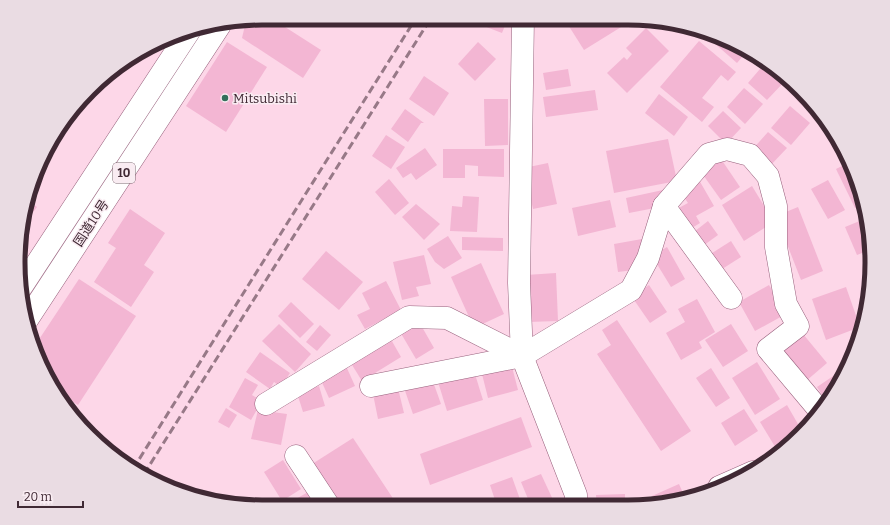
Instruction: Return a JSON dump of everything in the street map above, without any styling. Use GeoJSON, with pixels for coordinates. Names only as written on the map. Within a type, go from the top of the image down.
{"type":"FeatureCollection","features":[{"type":"Feature","properties":{"kind":"main road"},"geometry":{"type":"LineString","coordinates":[[523,25],[519,283],[522,356],[576,495],[576,500]]}},
{"type":"Feature","properties":{"kind":"main road","name":"国道10号"},"geometry":{"type":"LineString","coordinates":[[31,315],[217,30]]}},
{"type":"Feature","properties":{"kind":"main road","name":"国道10号"},"geometry":{"type":"LineString","coordinates":[[26,280],[184,39]]}},
{"type":"Feature","properties":{"kind":"main road"},"geometry":{"type":"LineString","coordinates":[[371,386],[522,356],[631,290],[648,258],[664,206],[708,154],[727,149],[750,155],[768,176],[776,206],[776,248],[786,304],[798,326],[768,349],[816,407]]}},
{"type":"Feature","properties":{"kind":"main road"},"geometry":{"type":"LineString","coordinates":[[664,206],[730,298]]}},
{"type":"Feature","properties":{"kind":"main road"},"geometry":{"type":"LineString","coordinates":[[266,404],[409,317],[446,318],[522,356]]}},
{"type":"Feature","properties":{"kind":"main road"},"geometry":{"type":"LineString","coordinates":[[296,456],[325,500]]}},
{"type":"Feature","properties":{"kind":"building"},"geometry":{"type":"Polygon","coordinates":[[[282,25],[321,50],[303,78],[242,38],[245,26],[282,25]]]}},
{"type":"Feature","properties":{"kind":"building"},"geometry":{"type":"Polygon","coordinates":[[[481,25],[505,25],[502,33],[481,25]]]}},
{"type":"Feature","properties":{"kind":"building"},"geometry":{"type":"Polygon","coordinates":[[[568,25],[624,25],[584,50],[568,25]]]}},
{"type":"Feature","properties":{"kind":"building"},"geometry":{"type":"Polygon","coordinates":[[[646,28],[669,51],[627,93],[607,73],[624,57],[627,60],[632,54],[626,48],[646,28]]]}},
{"type":"Feature","properties":{"kind":"building"},"geometry":{"type":"Polygon","coordinates":[[[699,41],[736,72],[728,81],[721,75],[702,98],[714,107],[702,122],[660,87],[699,41]]]}},
{"type":"Feature","properties":{"kind":"building"},"geometry":{"type":"Polygon","coordinates":[[[711,41],[733,49],[743,55],[737,63],[711,41]]]}},
{"type":"Feature","properties":{"kind":"building"},"geometry":{"type":"Polygon","coordinates":[[[227,42],[267,67],[226,132],[186,106],[227,42]]]}},
{"type":"Feature","properties":{"kind":"building"},"geometry":{"type":"Polygon","coordinates":[[[478,42],[496,59],[475,81],[458,64],[478,42]]]}},
{"type":"Feature","properties":{"kind":"building"},"geometry":{"type":"Polygon","coordinates":[[[762,67],[783,83],[767,100],[748,83],[762,67]]]}},
{"type":"Feature","properties":{"kind":"building"},"geometry":{"type":"Polygon","coordinates":[[[568,69],[571,86],[546,90],[543,73],[568,69]]]}},
{"type":"Feature","properties":{"kind":"building"},"geometry":{"type":"Polygon","coordinates":[[[424,76],[449,93],[434,116],[409,99],[424,76]]]}},
{"type":"Feature","properties":{"kind":"building"},"geometry":{"type":"Polygon","coordinates":[[[744,88],[763,104],[745,124],[727,107],[744,88]]]}},
{"type":"Feature","properties":{"kind":"building"},"geometry":{"type":"Polygon","coordinates":[[[595,90],[598,110],[546,117],[543,97],[595,90]]]}},
{"type":"Feature","properties":{"kind":"building"},"geometry":{"type":"Polygon","coordinates":[[[659,94],[688,117],[674,136],[645,113],[659,94]]]}},
{"type":"Feature","properties":{"kind":"building"},"geometry":{"type":"Polygon","coordinates":[[[798,98],[813,114],[797,100],[798,98]]]}},
{"type":"Feature","properties":{"kind":"building"},"geometry":{"type":"Polygon","coordinates":[[[484,99],[508,99],[508,145],[485,146],[484,99]]]}},
{"type":"Feature","properties":{"kind":"building"},"geometry":{"type":"Polygon","coordinates":[[[790,106],[810,123],[791,145],[771,128],[790,106]]]}},
{"type":"Feature","properties":{"kind":"building"},"geometry":{"type":"Polygon","coordinates":[[[405,109],[424,123],[421,123],[408,142],[391,129],[405,109]]]}},
{"type":"Feature","properties":{"kind":"building"},"geometry":{"type":"Polygon","coordinates":[[[723,111],[741,128],[726,144],[708,126],[723,111]]]}},
{"type":"Feature","properties":{"kind":"building"},"geometry":{"type":"Polygon","coordinates":[[[768,132],[787,148],[769,167],[751,151],[768,132]]]}},
{"type":"Feature","properties":{"kind":"building"},"geometry":{"type":"Polygon","coordinates":[[[386,135],[405,147],[391,169],[372,156],[386,135]]]}},
{"type":"Feature","properties":{"kind":"building"},"geometry":{"type":"Polygon","coordinates":[[[668,139],[677,181],[614,193],[606,151],[668,139]]]}},
{"type":"Feature","properties":{"kind":"building"},"geometry":{"type":"Polygon","coordinates":[[[425,148],[437,165],[416,180],[411,173],[403,178],[396,168],[425,148]]]}},
{"type":"Feature","properties":{"kind":"building"},"geometry":{"type":"Polygon","coordinates":[[[443,149],[504,149],[504,177],[478,176],[478,166],[465,165],[465,178],[443,178],[443,149]]]}},
{"type":"Feature","properties":{"kind":"building"},"geometry":{"type":"Polygon","coordinates":[[[721,159],[740,187],[721,200],[701,172],[721,159]]]}},
{"type":"Feature","properties":{"kind":"building"},"geometry":{"type":"Polygon","coordinates":[[[548,163],[557,204],[533,209],[524,168],[548,163]]]}},
{"type":"Feature","properties":{"kind":"building"},"geometry":{"type":"Polygon","coordinates":[[[844,165],[858,207],[855,208],[836,169],[844,165]]]}},
{"type":"Feature","properties":{"kind":"building"},"geometry":{"type":"Polygon","coordinates":[[[389,179],[409,203],[395,215],[375,192],[389,179]]]}},
{"type":"Feature","properties":{"kind":"building"},"geometry":{"type":"Polygon","coordinates":[[[699,180],[714,206],[696,216],[700,223],[687,231],[675,210],[688,203],[680,191],[699,180]]]}},
{"type":"Feature","properties":{"kind":"building"},"geometry":{"type":"Polygon","coordinates":[[[828,180],[845,210],[828,219],[811,189],[828,180]]]}},
{"type":"Feature","properties":{"kind":"building"},"geometry":{"type":"Polygon","coordinates":[[[752,186],[774,222],[744,241],[722,205],[752,186]]]}},
{"type":"Feature","properties":{"kind":"building"},"geometry":{"type":"Polygon","coordinates":[[[663,190],[660,207],[629,213],[626,198],[663,190]]]}},
{"type":"Feature","properties":{"kind":"building"},"geometry":{"type":"Polygon","coordinates":[[[463,196],[479,197],[477,232],[450,231],[452,206],[462,207],[463,196]]]}},
{"type":"Feature","properties":{"kind":"building"},"geometry":{"type":"Polygon","coordinates":[[[610,200],[616,227],[578,236],[572,208],[610,200]]]}},
{"type":"Feature","properties":{"kind":"building"},"geometry":{"type":"Polygon","coordinates":[[[32,204],[37,207],[30,216],[32,204]]]}},
{"type":"Feature","properties":{"kind":"building"},"geometry":{"type":"Polygon","coordinates":[[[416,204],[440,224],[424,240],[402,217],[416,204]]]}},
{"type":"Feature","properties":{"kind":"building"},"geometry":{"type":"Polygon","coordinates":[[[798,207],[823,271],[801,280],[776,216],[798,207]]]}},
{"type":"Feature","properties":{"kind":"building"},"geometry":{"type":"Polygon","coordinates":[[[130,209],[165,233],[144,265],[154,272],[131,307],[94,282],[116,248],[108,243],[130,209]]]}},
{"type":"Feature","properties":{"kind":"building"},"geometry":{"type":"Polygon","coordinates":[[[708,221],[718,235],[700,248],[690,235],[708,221]]]}},
{"type":"Feature","properties":{"kind":"building"},"geometry":{"type":"Polygon","coordinates":[[[861,221],[864,252],[857,255],[845,227],[861,221]]]}},
{"type":"Feature","properties":{"kind":"building"},"geometry":{"type":"Polygon","coordinates":[[[448,236],[462,258],[444,269],[435,262],[427,249],[448,236]]]}},
{"type":"Feature","properties":{"kind":"building"},"geometry":{"type":"Polygon","coordinates":[[[462,237],[503,238],[503,251],[462,250],[462,237]]]}},
{"type":"Feature","properties":{"kind":"building"},"geometry":{"type":"Polygon","coordinates":[[[642,239],[643,249],[634,270],[618,272],[614,244],[642,239]]]}},
{"type":"Feature","properties":{"kind":"building"},"geometry":{"type":"Polygon","coordinates":[[[731,241],[741,257],[719,271],[709,255],[731,241]]]}},
{"type":"Feature","properties":{"kind":"building"},"geometry":{"type":"Polygon","coordinates":[[[667,247],[685,279],[671,287],[652,256],[667,247]]]}},
{"type":"Feature","properties":{"kind":"building"},"geometry":{"type":"Polygon","coordinates":[[[326,251],[363,282],[339,310],[302,279],[326,251]]]}},
{"type":"Feature","properties":{"kind":"building"},"geometry":{"type":"Polygon","coordinates":[[[424,255],[431,284],[416,287],[419,296],[402,300],[393,262],[424,255]]]}},
{"type":"Feature","properties":{"kind":"building"},"geometry":{"type":"Polygon","coordinates":[[[481,263],[504,314],[474,328],[451,277],[481,263]]]}},
{"type":"Feature","properties":{"kind":"building"},"geometry":{"type":"Polygon","coordinates":[[[556,273],[558,321],[528,322],[526,275],[556,273]]]}},
{"type":"Feature","properties":{"kind":"building"},"geometry":{"type":"Polygon","coordinates":[[[79,279],[136,316],[78,405],[68,399],[49,368],[38,340],[79,279]]]}},
{"type":"Feature","properties":{"kind":"building"},"geometry":{"type":"Polygon","coordinates":[[[386,281],[401,310],[365,329],[357,315],[370,309],[362,293],[386,281]]]}},
{"type":"Feature","properties":{"kind":"building"},"geometry":{"type":"Polygon","coordinates":[[[649,285],[667,312],[650,323],[632,297],[649,285]]]}},
{"type":"Feature","properties":{"kind":"building"},"geometry":{"type":"Polygon","coordinates":[[[769,285],[786,314],[755,331],[739,302],[769,285]]]}},
{"type":"Feature","properties":{"kind":"building"},"geometry":{"type":"Polygon","coordinates":[[[846,287],[858,320],[855,329],[826,340],[812,299],[846,287]]]}},
{"type":"Feature","properties":{"kind":"building"},"geometry":{"type":"Polygon","coordinates":[[[697,299],[715,332],[699,342],[702,348],[681,360],[666,333],[685,322],[678,309],[697,299]]]}},
{"type":"Feature","properties":{"kind":"building"},"geometry":{"type":"Polygon","coordinates":[[[291,302],[314,324],[300,338],[278,316],[291,302]]]}},
{"type":"Feature","properties":{"kind":"building"},"geometry":{"type":"Polygon","coordinates":[[[418,320],[434,348],[416,359],[399,330],[418,320]]]}},
{"type":"Feature","properties":{"kind":"building"},"geometry":{"type":"Polygon","coordinates":[[[617,320],[691,431],[661,451],[597,354],[611,345],[602,330],[617,320]]]}},
{"type":"Feature","properties":{"kind":"building"},"geometry":{"type":"Polygon","coordinates":[[[279,324],[311,354],[295,372],[262,341],[279,324]]]}},
{"type":"Feature","properties":{"kind":"building"},"geometry":{"type":"Polygon","coordinates":[[[731,324],[748,351],[723,367],[705,340],[731,324]]]}},
{"type":"Feature","properties":{"kind":"building"},"geometry":{"type":"Polygon","coordinates":[[[320,325],[331,335],[317,351],[306,342],[320,325]]]}},
{"type":"Feature","properties":{"kind":"building"},"geometry":{"type":"Polygon","coordinates":[[[803,334],[827,363],[806,381],[782,352],[803,334]]]}},
{"type":"Feature","properties":{"kind":"building"},"geometry":{"type":"Polygon","coordinates":[[[389,336],[401,357],[362,381],[349,360],[389,336]]]}},
{"type":"Feature","properties":{"kind":"building"},"geometry":{"type":"Polygon","coordinates":[[[260,352],[290,373],[281,387],[274,382],[270,389],[246,372],[260,352]]]}},
{"type":"Feature","properties":{"kind":"building"},"geometry":{"type":"Polygon","coordinates":[[[757,362],[780,399],[755,415],[732,378],[757,362]]]}},
{"type":"Feature","properties":{"kind":"building"},"geometry":{"type":"Polygon","coordinates":[[[511,363],[518,390],[488,398],[481,370],[511,363]]]}},
{"type":"Feature","properties":{"kind":"building"},"geometry":{"type":"Polygon","coordinates":[[[346,366],[355,386],[329,398],[320,378],[346,366]]]}},
{"type":"Feature","properties":{"kind":"building"},"geometry":{"type":"Polygon","coordinates":[[[711,368],[730,398],[716,407],[696,378],[711,368]]]}},
{"type":"Feature","properties":{"kind":"building"},"geometry":{"type":"Polygon","coordinates":[[[474,371],[483,400],[447,411],[438,382],[474,371]]]}},
{"type":"Feature","properties":{"kind":"building"},"geometry":{"type":"Polygon","coordinates":[[[838,373],[823,397],[817,387],[838,373]]]}},
{"type":"Feature","properties":{"kind":"building"},"geometry":{"type":"Polygon","coordinates":[[[431,376],[441,404],[413,414],[403,385],[431,376]]]}},
{"type":"Feature","properties":{"kind":"building"},"geometry":{"type":"Polygon","coordinates":[[[245,378],[258,385],[252,395],[262,401],[251,420],[229,407],[245,378]]]}},
{"type":"Feature","properties":{"kind":"building"},"geometry":{"type":"Polygon","coordinates":[[[397,384],[404,413],[378,419],[372,389],[397,384]]]}},
{"type":"Feature","properties":{"kind":"building"},"geometry":{"type":"Polygon","coordinates":[[[319,386],[325,406],[303,412],[297,393],[319,386]]]}},
{"type":"Feature","properties":{"kind":"building"},"geometry":{"type":"Polygon","coordinates":[[[787,405],[799,426],[776,448],[760,422],[787,405]]]}},
{"type":"Feature","properties":{"kind":"building"},"geometry":{"type":"Polygon","coordinates":[[[226,408],[237,415],[229,428],[218,422],[226,408]]]}},
{"type":"Feature","properties":{"kind":"building"},"geometry":{"type":"Polygon","coordinates":[[[744,409],[758,431],[735,446],[721,423],[744,409]]]}},
{"type":"Feature","properties":{"kind":"building"},"geometry":{"type":"Polygon","coordinates":[[[258,410],[287,414],[281,445],[251,439],[258,410]]]}},
{"type":"Feature","properties":{"kind":"building"},"geometry":{"type":"Polygon","coordinates":[[[521,417],[532,447],[430,485],[420,454],[521,417]]]}},
{"type":"Feature","properties":{"kind":"building"},"geometry":{"type":"Polygon","coordinates":[[[353,438],[394,500],[332,500],[309,466],[353,438]]]}},
{"type":"Feature","properties":{"kind":"building"},"geometry":{"type":"Polygon","coordinates":[[[283,460],[301,489],[281,500],[264,472],[283,460]]]}},
{"type":"Feature","properties":{"kind":"building"},"geometry":{"type":"Polygon","coordinates":[[[541,474],[553,500],[528,500],[521,482],[541,474]]]}},
{"type":"Feature","properties":{"kind":"building"},"geometry":{"type":"Polygon","coordinates":[[[512,477],[520,500],[495,500],[490,485],[512,477]]]}},
{"type":"Feature","properties":{"kind":"building"},"geometry":{"type":"Polygon","coordinates":[[[679,484],[683,493],[658,498],[653,498],[652,496],[679,484]]]}},
{"type":"Feature","properties":{"kind":"building"},"geometry":{"type":"Polygon","coordinates":[[[308,492],[313,500],[294,500],[308,492]]]}},
{"type":"Feature","properties":{"kind":"building"},"geometry":{"type":"Polygon","coordinates":[[[625,494],[625,500],[596,500],[596,495],[625,494]]]}},
{"type":"Feature","properties":{"kind":"railway"},"geometry":{"type":"LineString","coordinates":[[137,463],[412,25]]}},
{"type":"Feature","properties":{"kind":"railway"},"geometry":{"type":"LineString","coordinates":[[147,470],[427,25]]}},
{"type":"Feature","properties":{"kind":"place","name":"Mitsubishi"},"geometry":{"type":"Point","coordinates":[225,98]}}]}
